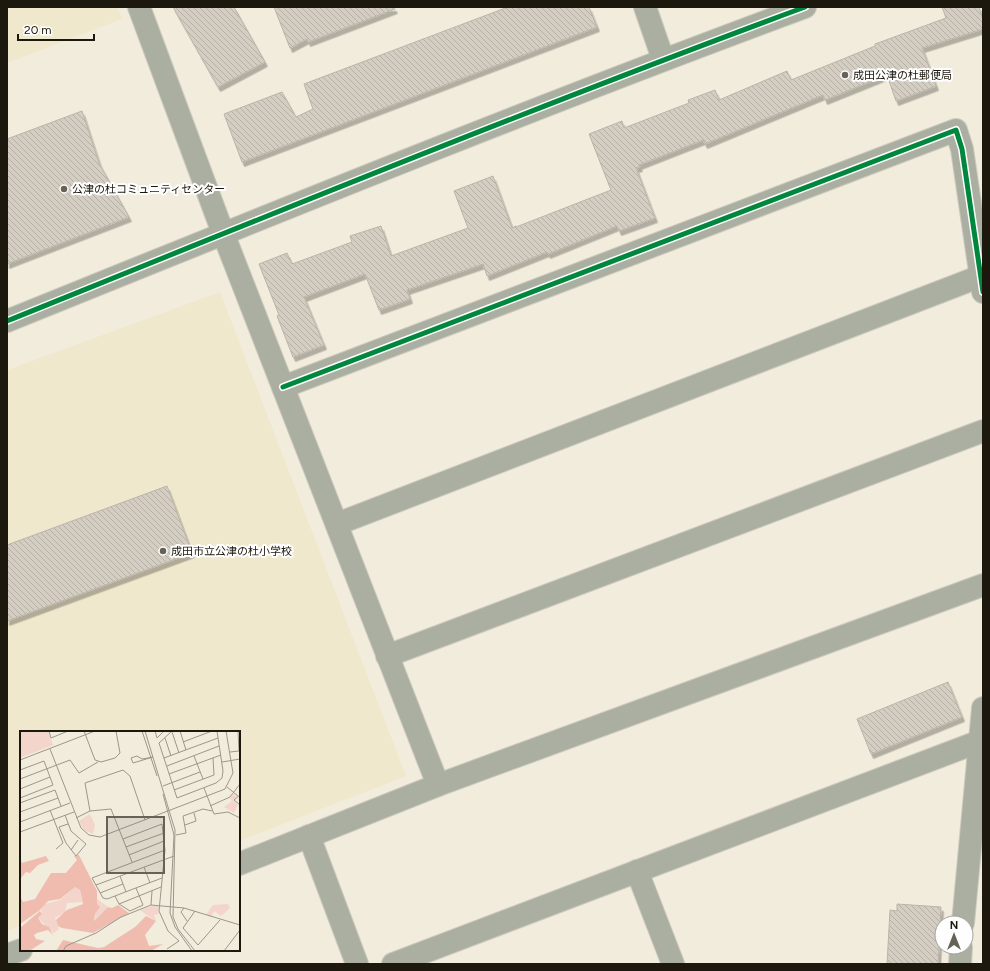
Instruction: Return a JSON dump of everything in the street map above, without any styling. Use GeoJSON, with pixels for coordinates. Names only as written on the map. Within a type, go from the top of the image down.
{"type":"FeatureCollection","features":[{"type":"Feature","properties":{"kind":"street"},"geometry":{"type":"LineString","coordinates":[[139,7],[223,233],[438,785]]}},
{"type":"Feature","properties":{"kind":"street"},"geometry":{"type":"LineString","coordinates":[[645,7],[663,59]]}},
{"type":"Feature","properties":{"kind":"street"},"geometry":{"type":"LineString","coordinates":[[7,321],[223,233],[663,59],[805,7]]}},
{"type":"Feature","properties":{"kind":"street"},"geometry":{"type":"LineString","coordinates":[[283,387],[956,130],[962,149],[982,284],[337,524]]}},
{"type":"Feature","properties":{"kind":"street"},"geometry":{"type":"LineString","coordinates":[[387,656],[983,431]]}},
{"type":"Feature","properties":{"kind":"street"},"geometry":{"type":"LineString","coordinates":[[240,864],[438,785],[983,585]]}},
{"type":"Feature","properties":{"kind":"street"},"geometry":{"type":"LineString","coordinates":[[964,915],[982,741],[983,708]]}},
{"type":"Feature","properties":{"kind":"street"},"geometry":{"type":"LineString","coordinates":[[393,964],[982,741]]}},
{"type":"Feature","properties":{"kind":"street"},"geometry":{"type":"LineString","coordinates":[[309,836],[357,964]]}},
{"type":"Feature","properties":{"kind":"street"},"geometry":{"type":"LineString","coordinates":[[637,871],[673,964]]}},
{"type":"Feature","properties":{"kind":"street"},"geometry":{"type":"LineString","coordinates":[[7,955],[20,950]]}},
{"type":"Feature","properties":{"kind":"shaded area"},"geometry":{"type":"Polygon","coordinates":[[[7,7],[118,7],[122,19],[7,63],[7,7]]]}},
{"type":"Feature","properties":{"kind":"shaded area","name":"成田市立公津の杜小学校"},"geometry":{"type":"Polygon","coordinates":[[[220,292],[406,776],[240,841],[240,731],[20,731],[20,926],[7,931],[7,370],[220,292]]]}},
{"type":"Feature","properties":{"kind":"building"},"geometry":{"type":"Polygon","coordinates":[[[173,7],[234,7],[265,62],[218,87],[173,7]]]}},
{"type":"Feature","properties":{"kind":"building"},"geometry":{"type":"Polygon","coordinates":[[[274,7],[394,7],[395,9],[308,42],[307,39],[290,48],[274,7]]]}},
{"type":"Feature","properties":{"kind":"building"},"geometry":{"type":"Polygon","coordinates":[[[508,7],[589,7],[597,27],[242,162],[224,114],[282,92],[296,117],[313,109],[304,84],[508,7]]]}},
{"type":"Feature","properties":{"kind":"building"},"geometry":{"type":"Polygon","coordinates":[[[942,7],[979,7],[983,20],[983,29],[922,48],[936,86],[896,101],[887,75],[825,100],[823,95],[705,144],[703,140],[639,165],[640,167],[636,168],[655,218],[619,231],[617,226],[548,254],[547,252],[487,276],[483,264],[407,290],[410,299],[379,310],[365,274],[304,297],[324,345],[293,357],[277,316],[279,315],[259,264],[287,253],[292,264],[352,242],[350,236],[381,226],[391,256],[468,228],[454,191],[493,176],[512,228],[516,227],[611,190],[589,134],[622,121],[624,128],[689,103],[688,100],[715,90],[719,100],[787,71],[791,80],[875,46],[875,44],[946,18],[942,7]]]}},
{"type":"Feature","properties":{"kind":"building"},"geometry":{"type":"Polygon","coordinates":[[[82,111],[99,163],[129,217],[7,264],[7,139],[82,111]]]}},
{"type":"Feature","properties":{"kind":"building"},"geometry":{"type":"Polygon","coordinates":[[[167,486],[192,553],[7,621],[7,545],[167,486]]]}},
{"type":"Feature","properties":{"kind":"building"},"geometry":{"type":"Polygon","coordinates":[[[948,682],[962,717],[871,754],[857,719],[948,682]]]}},
{"type":"Feature","properties":{"kind":"building"},"geometry":{"type":"Polygon","coordinates":[[[897,904],[941,907],[941,915],[934,915],[934,955],[938,955],[938,964],[887,964],[890,910],[897,911],[897,904]]]}},
{"type":"Feature","properties":{"kind":"cycle path"},"geometry":{"type":"LineString","coordinates":[[7,321],[505,122],[805,7]]}},
{"type":"Feature","properties":{"kind":"cycle path"},"geometry":{"type":"LineString","coordinates":[[283,387],[956,130],[962,149],[983,292]]}},
{"type":"Feature","properties":{"kind":"place","name":"成田公津の杜郵便局"},"geometry":{"type":"Point","coordinates":[845,75]}},
{"type":"Feature","properties":{"kind":"place","name":"公津の杜コミュニティセンター"},"geometry":{"type":"Point","coordinates":[64,189]}},
{"type":"Feature","properties":{"kind":"place","name":"成田市立公津の杜小学校"},"geometry":{"type":"Point","coordinates":[163,551]}}]}
